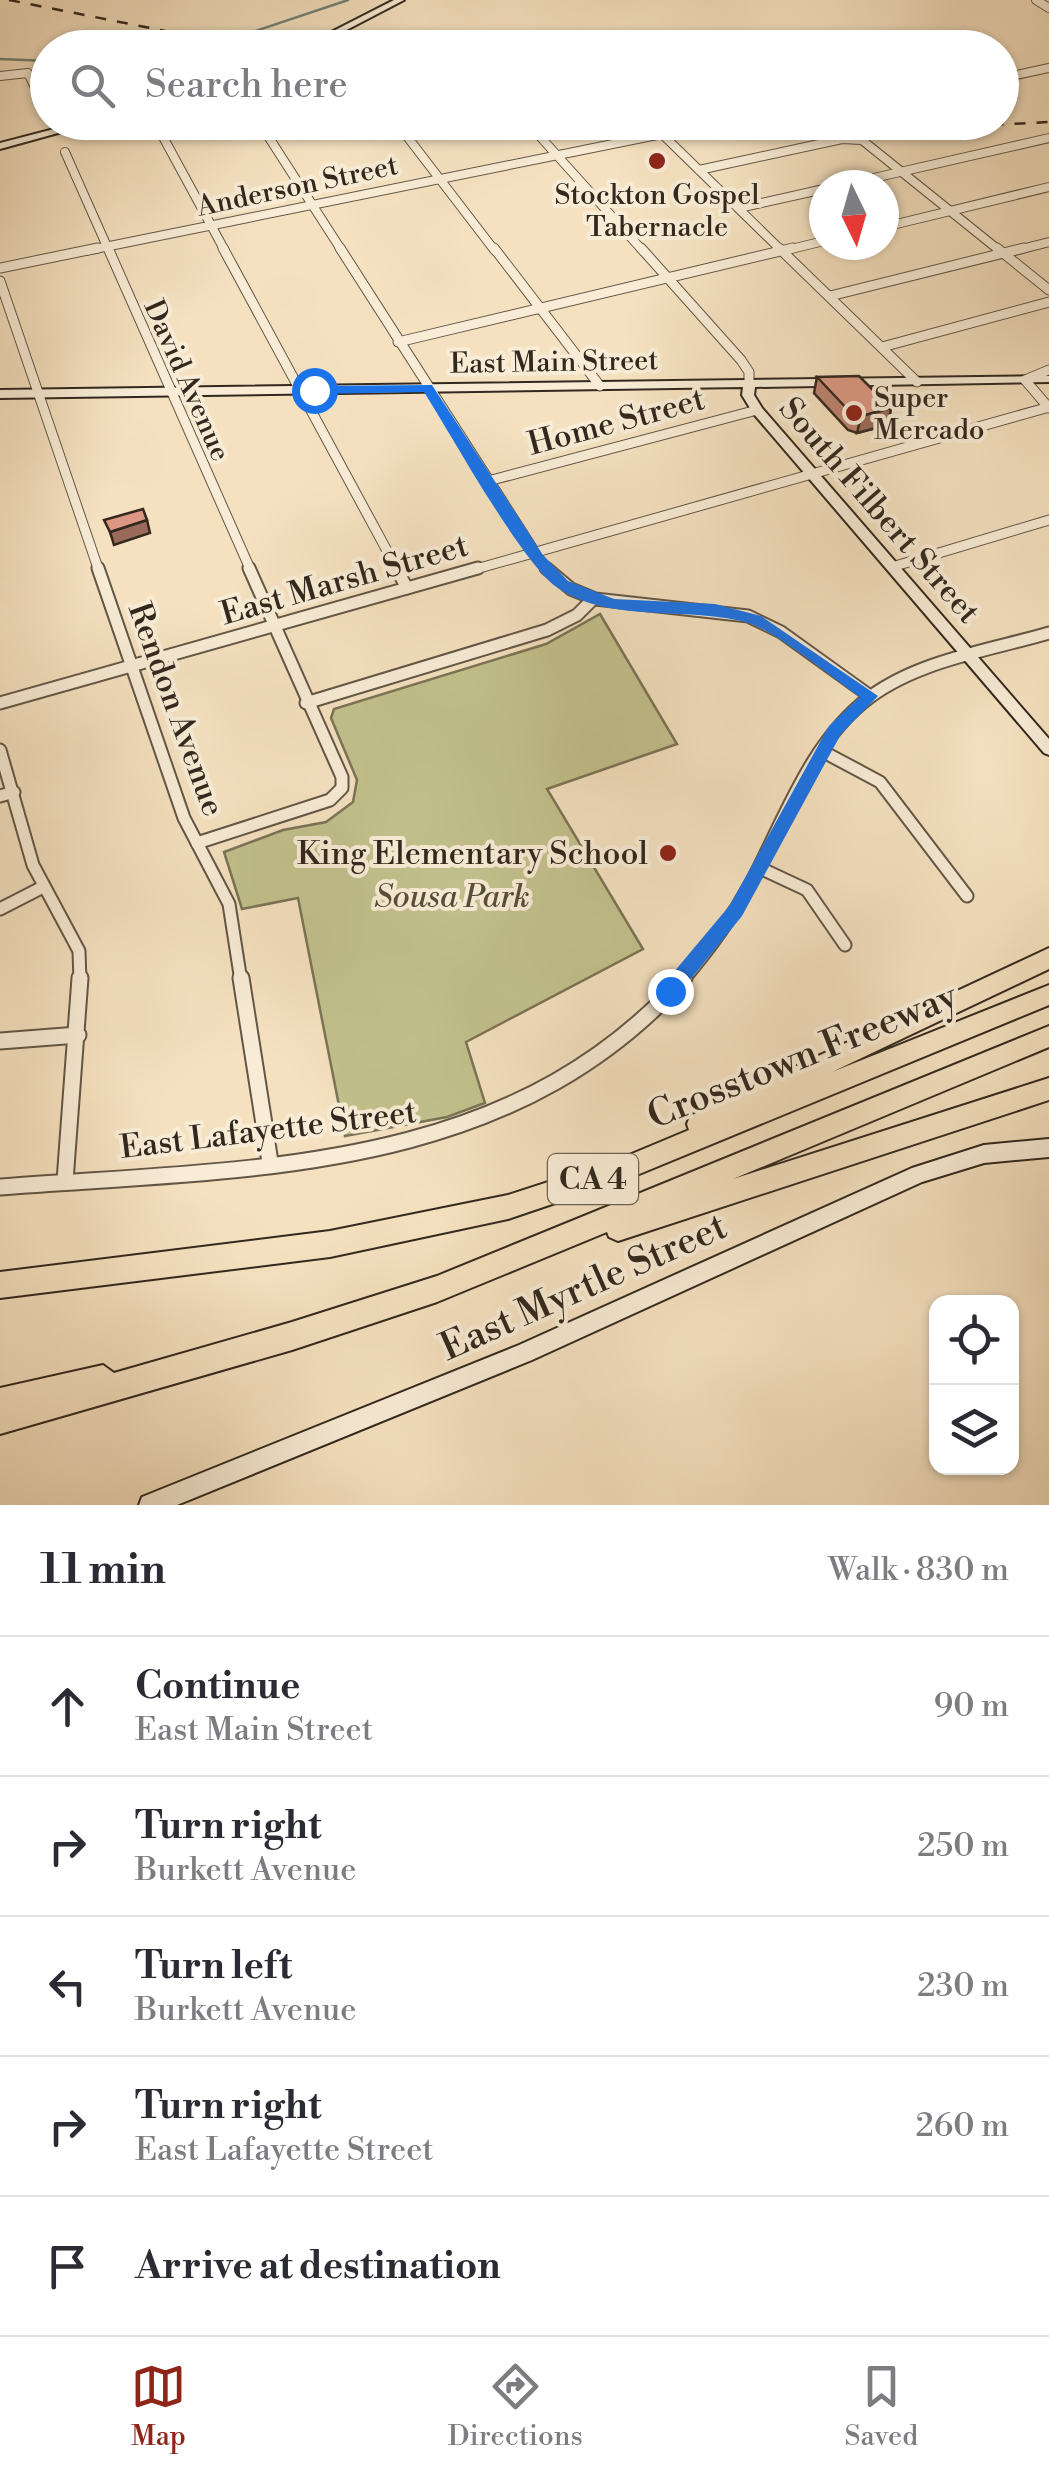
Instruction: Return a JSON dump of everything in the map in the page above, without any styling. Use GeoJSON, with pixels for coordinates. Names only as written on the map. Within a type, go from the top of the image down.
{"type":"FeatureCollection","features":[{"type":"Feature","properties":{"kind":"highway"},"geometry":{"type":"LineString","coordinates":[[568,1188],[1049,958]]}},
{"type":"Feature","properties":{"kind":"highway","name":"Crosstown Freeway"},"geometry":{"type":"LineString","coordinates":[[0,1282],[392,1234],[508,1207],[568,1188],[1049,996]]}},
{"type":"Feature","properties":{"kind":"highway","name":"CA 4"},"geometry":{"type":"LineString","coordinates":[[0,1402],[208,1358],[355,1316],[474,1274],[1049,1036]]}},
{"type":"Feature","properties":{"kind":"highway"},"geometry":{"type":"LineString","coordinates":[[474,1274],[1049,1088]]}},
{"type":"Feature","properties":{"kind":"highway"},"geometry":{"type":"LineString","coordinates":[[0,1420],[208,1358]]}},
{"type":"Feature","properties":{"kind":"main road"},"geometry":{"type":"LineString","coordinates":[[340,30],[400,0]]}},
{"type":"Feature","properties":{"kind":"main road"},"geometry":{"type":"LineString","coordinates":[[0,146],[30,138]]}},
{"type":"Feature","properties":{"kind":"main road","name":"East Main Street"},"geometry":{"type":"LineString","coordinates":[[0,394],[1049,380]]}},
{"type":"Feature","properties":{"kind":"main road","name":"South Filbert Street"},"geometry":{"type":"LineString","coordinates":[[749,384],[748,395],[757,410],[1049,749]]}},
{"type":"Feature","properties":{"kind":"main road","name":"East Myrtle Street"},"geometry":{"type":"LineString","coordinates":[[150,1505],[525,1352],[920,1174],[984,1154],[1049,1148]]}},
{"type":"Feature","properties":{"kind":"street"},"geometry":{"type":"LineString","coordinates":[[1036,0],[1049,8]]}},
{"type":"Feature","properties":{"kind":"street"},"geometry":{"type":"LineString","coordinates":[[1019,74],[1049,68]]}},
{"type":"Feature","properties":{"kind":"street"},"geometry":{"type":"LineString","coordinates":[[0,76],[26,72],[30,80]]}},
{"type":"Feature","properties":{"kind":"street"},"geometry":{"type":"LineString","coordinates":[[899,172],[1049,138]]}},
{"type":"Feature","properties":{"kind":"street"},"geometry":{"type":"LineString","coordinates":[[165,140],[407,588]]}},
{"type":"Feature","properties":{"kind":"street"},"geometry":{"type":"LineString","coordinates":[[270,140],[534,552],[556,580],[592,600],[744,615],[776,629],[870,696]]}},
{"type":"Feature","properties":{"kind":"street"},"geometry":{"type":"LineString","coordinates":[[409,140],[600,386]]}},
{"type":"Feature","properties":{"kind":"street","name":"South Filbert Street"},"geometry":{"type":"LineString","coordinates":[[543,140],[740,360],[750,372],[749,384]]}},
{"type":"Feature","properties":{"kind":"street","name":"Anderson Street"},"geometry":{"type":"LineString","coordinates":[[0,268],[632,140]]}},
{"type":"Feature","properties":{"kind":"street","name":"Anderson Street"},"geometry":{"type":"LineString","coordinates":[[668,140],[699,170]]}},
{"type":"Feature","properties":{"kind":"street"},"geometry":{"type":"LineString","coordinates":[[699,170],[852,140]]}},
{"type":"Feature","properties":{"kind":"street"},"geometry":{"type":"LineString","coordinates":[[858,140],[903,171],[1049,290]]}},
{"type":"Feature","properties":{"kind":"street","name":"David Avenue"},"geometry":{"type":"LineString","coordinates":[[65,152],[342,777],[336,795],[322,804],[197,843]]}},
{"type":"Feature","properties":{"kind":"street"},"geometry":{"type":"LineString","coordinates":[[699,170],[917,382]]}},
{"type":"Feature","properties":{"kind":"street"},"geometry":{"type":"LineString","coordinates":[[899,223],[1049,187]]}},
{"type":"Feature","properties":{"kind":"street"},"geometry":{"type":"LineString","coordinates":[[739,208],[809,192]]}},
{"type":"Feature","properties":{"kind":"street"},"geometry":{"type":"LineString","coordinates":[[830,296],[1049,242]]}},
{"type":"Feature","properties":{"kind":"street"},"geometry":{"type":"LineString","coordinates":[[398,342],[809,245]]}},
{"type":"Feature","properties":{"kind":"street","name":"Rendon Avenue"},"geometry":{"type":"LineString","coordinates":[[0,281],[130,666],[197,843],[228,904],[270,1162]]}},
{"type":"Feature","properties":{"kind":"street"},"geometry":{"type":"LineString","coordinates":[[882,346],[1049,302]]}},
{"type":"Feature","properties":{"kind":"street"},"geometry":{"type":"LineString","coordinates":[[1049,370],[1024,380],[1049,407]]}},
{"type":"Feature","properties":{"kind":"street","name":"East Marsh Street"},"geometry":{"type":"LineString","coordinates":[[0,702],[1049,407]]}},
{"type":"Feature","properties":{"kind":"street","name":"Home Street"},"geometry":{"type":"LineString","coordinates":[[488,481],[757,410]]}},
{"type":"Feature","properties":{"kind":"street"},"geometry":{"type":"LineString","coordinates":[[892,567],[1049,520]]}},
{"type":"Feature","properties":{"kind":"street"},"geometry":{"type":"LineString","coordinates":[[306,703],[547,630],[577,615],[592,600]]}},
{"type":"Feature","properties":{"kind":"street","name":"East Lafayette Street"},"geometry":{"type":"LineString","coordinates":[[0,1186],[270,1162],[442,1134],[488,1119],[556,1085],[614,1043],[670,991],[727,923],[835,730],[870,696],[1049,633]]}},
{"type":"Feature","properties":{"kind":"street"},"geometry":{"type":"LineString","coordinates":[[0,750],[7,794],[42,887],[79,951],[78,1035],[65,1181]]}},
{"type":"Feature","properties":{"kind":"street"},"geometry":{"type":"LineString","coordinates":[[822,751],[880,782],[968,896]]}},
{"type":"Feature","properties":{"kind":"street"},"geometry":{"type":"LineString","coordinates":[[760,868],[806,890],[846,945]]}},
{"type":"Feature","properties":{"kind":"street"},"geometry":{"type":"LineString","coordinates":[[0,909],[42,887]]}},
{"type":"Feature","properties":{"kind":"street"},"geometry":{"type":"LineString","coordinates":[[0,1041],[78,1035]]}},
{"type":"Feature","properties":{"kind":"green space","name":"Sousa Park"},"geometry":{"type":"Polygon","coordinates":[[[600,614],[677,744],[547,789],[643,949],[466,1042],[485,1103],[447,1117],[345,1136],[298,898],[242,909],[224,852],[283,830],[326,822],[353,802],[357,780],[331,718],[334,709],[546,644],[600,614]]]}},
{"type":"Feature","properties":{"kind":"building"},"geometry":{"type":"Polygon","coordinates":[[[859,376],[891,408],[861,416],[851,413],[817,377],[859,376]]]}},
{"type":"Feature","properties":{"kind":"building"},"geometry":{"type":"Polygon","coordinates":[[[143,509],[147,520],[110,532],[104,520],[143,509]]]}},
{"type":"Feature","properties":{"kind":"waterway"},"geometry":{"type":"LineString","coordinates":[[259,30],[348,0]]}},
{"type":"Feature","properties":{"kind":"waterway"},"geometry":{"type":"LineString","coordinates":[[0,59],[30,60]]}},
{"type":"Feature","properties":{"kind":"railway"},"geometry":{"type":"LineString","coordinates":[[9,0],[160,30]]}},
{"type":"Feature","properties":{"kind":"railway"},"geometry":{"type":"LineString","coordinates":[[1019,124],[1049,122]]}},
{"type":"Feature","properties":{"kind":"place","name":"Stockton Gospel Tabernacle"},"geometry":{"type":"Point","coordinates":[657,161]}},
{"type":"Feature","properties":{"kind":"place","name":"Super Mercado"},"geometry":{"type":"Point","coordinates":[854,413]}},
{"type":"Feature","properties":{"kind":"place","name":"King Elementary School"},"geometry":{"type":"Point","coordinates":[668,853]}},
{"type":"Feature","properties":{"kind":"route"},"geometry":{"type":"LineString","coordinates":[[314,390],[428,388],[538,558],[562,584],[592,600],[612,604],[715,610],[756,619],[870,696],[835,730],[736,910],[670,991]]}}]}
